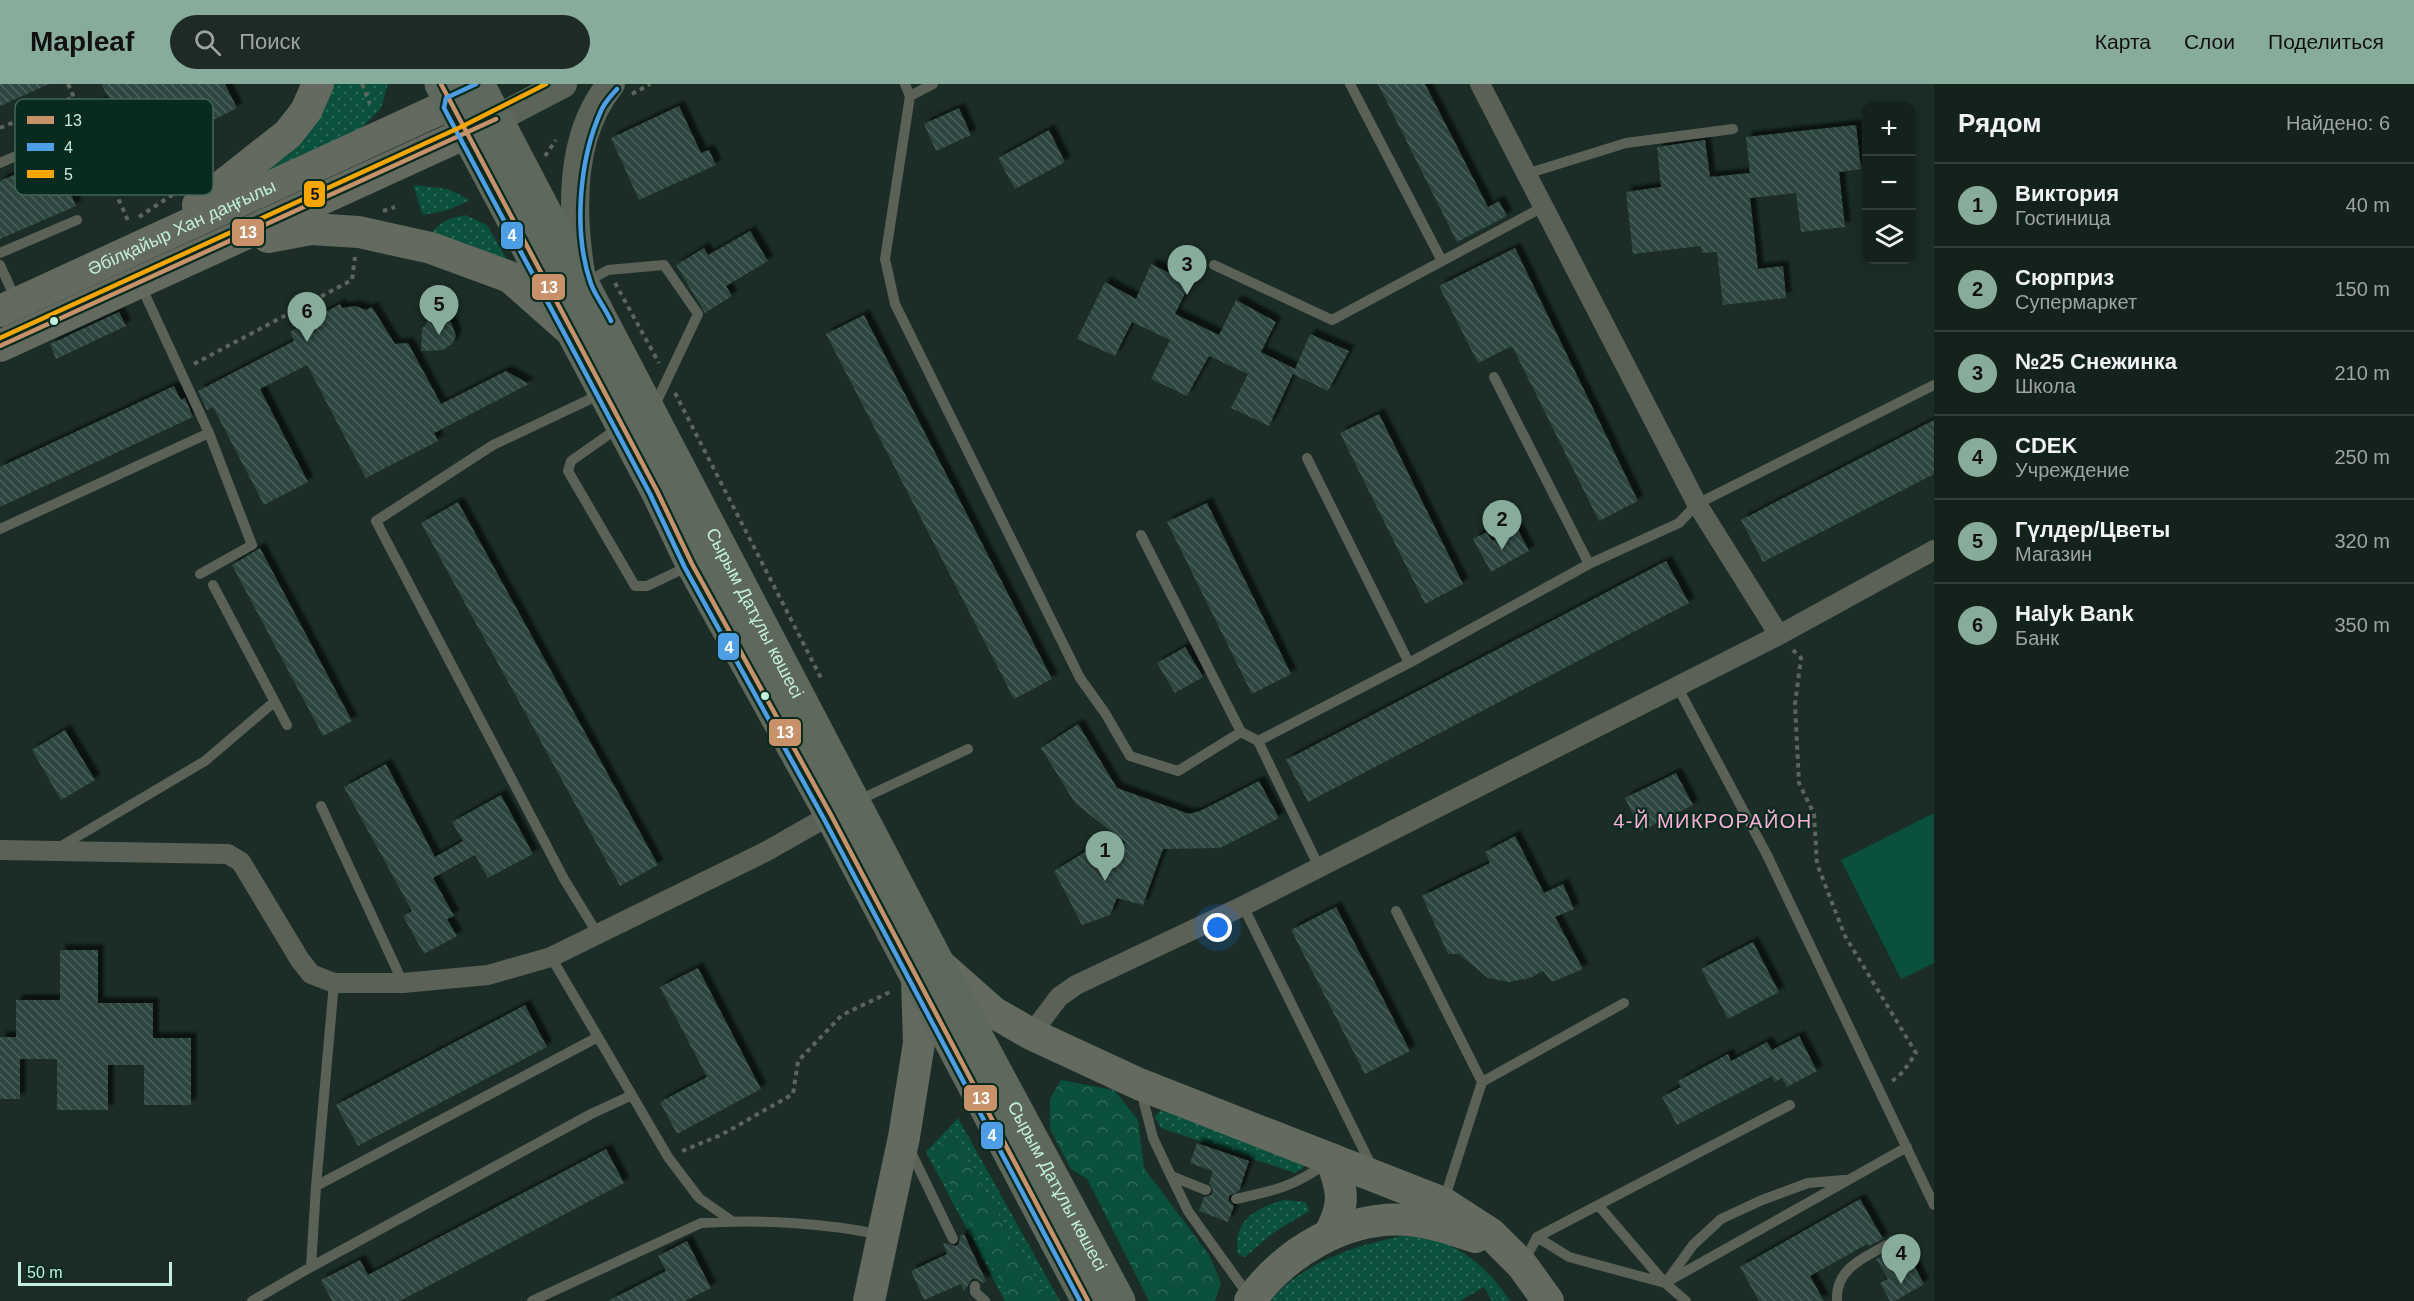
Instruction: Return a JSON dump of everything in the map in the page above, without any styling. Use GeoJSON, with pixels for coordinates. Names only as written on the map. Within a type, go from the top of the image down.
{"type":"FeatureCollection","features":[{"type":"Feature","properties":{"kind":"highway","name":"Сырым Датұлы көшесі"},"geometry":{"type":"LineString","coordinates":[[484,86],[496,119],[595,277],[651,413],[843,808],[929,972],[1088,1301]]}},
{"type":"Feature","properties":{"kind":"highway","name":"Сырым Датұлы көшесі"},"geometry":{"type":"LineString","coordinates":[[446,94],[657,491],[692,564],[843,808]]}},
{"type":"Feature","properties":{"kind":"highway","name":"Сырым Датұлы көшесі"},"geometry":{"type":"LineString","coordinates":[[929,972],[1119,1301]]}},
{"type":"Feature","properties":{"kind":"main road"},"geometry":{"type":"LineString","coordinates":[[120,241],[212,196],[288,134],[306,111],[318,84]]}},
{"type":"Feature","properties":{"kind":"main road","name":"Әбілқайыр Хан даңғылы"},"geometry":{"type":"LineString","coordinates":[[0,346],[466,133],[563,84]]}},
{"type":"Feature","properties":{"kind":"main road"},"geometry":{"type":"LineString","coordinates":[[595,277],[575,212],[580,155],[594,108],[611,84]]}},
{"type":"Feature","properties":{"kind":"main road","name":"Әбілқайыр Хан даңғылы"},"geometry":{"type":"LineString","coordinates":[[9,307],[120,241],[446,94],[484,86]]}},
{"type":"Feature","properties":{"kind":"main road"},"geometry":{"type":"LineString","coordinates":[[220,246],[311,229],[359,232],[431,249],[510,277],[571,332]]}},
{"type":"Feature","properties":{"kind":"main road"},"geometry":{"type":"LineString","coordinates":[[869,1301],[904,1137],[929,972],[1031,1034],[1140,1084],[1443,1203],[1491,1234],[1522,1265],[1548,1301]]}},
{"type":"Feature","properties":{"kind":"main road"},"geometry":{"type":"LineString","coordinates":[[1329,1235],[1338,1218],[1342,1200],[1341,1187],[1331,1159]]}},
{"type":"Feature","properties":{"kind":"main road"},"geometry":{"type":"LineString","coordinates":[[1250,1300],[1298,1252],[1329,1235],[1368,1223],[1406,1220],[1440,1225],[1475,1237],[1522,1265]]}},
{"type":"Feature","properties":{"kind":"street"},"geometry":{"type":"LineString","coordinates":[[1480,84],[1697,504],[1779,635]]}},
{"type":"Feature","properties":{"kind":"street"},"geometry":{"type":"LineString","coordinates":[[1031,1034],[1059,998],[1076,985],[1243,906],[1779,635],[1934,550]]}},
{"type":"Feature","properties":{"kind":"street"},"geometry":{"type":"LineString","coordinates":[[0,850],[228,854],[241,862],[311,974],[334,983],[403,983],[488,975],[551,957],[765,852],[843,808]]}},
{"type":"Feature","properties":{"kind":"lane"},"geometry":{"type":"LineString","coordinates":[[905,84],[910,96],[885,260],[895,304],[1080,678],[1106,713],[1130,756],[1178,771],[1241,732]]}},
{"type":"Feature","properties":{"kind":"lane"},"geometry":{"type":"LineString","coordinates":[[910,96],[933,84]]}},
{"type":"Feature","properties":{"kind":"lane"},"geometry":{"type":"LineString","coordinates":[[1350,84],[1442,261]]}},
{"type":"Feature","properties":{"kind":"lane"},"geometry":{"type":"LineString","coordinates":[[1527,174],[1626,143],[1733,129]]}},
{"type":"Feature","properties":{"kind":"lane"},"geometry":{"type":"LineString","coordinates":[[0,162],[15,155]]}},
{"type":"Feature","properties":{"kind":"lane"},"geometry":{"type":"LineString","coordinates":[[1214,265],[1332,320],[1544,207]]}},
{"type":"Feature","properties":{"kind":"lane"},"geometry":{"type":"LineString","coordinates":[[0,253],[77,220]]}},
{"type":"Feature","properties":{"kind":"lane"},"geometry":{"type":"LineString","coordinates":[[0,265],[9,307]]}},
{"type":"Feature","properties":{"kind":"lane"},"geometry":{"type":"LineString","coordinates":[[595,277],[664,265],[698,314],[651,413]]}},
{"type":"Feature","properties":{"kind":"lane"},"geometry":{"type":"LineString","coordinates":[[139,283],[208,433],[252,545],[200,574]]}},
{"type":"Feature","properties":{"kind":"lane"},"geometry":{"type":"LineString","coordinates":[[1494,377],[1589,564]]}},
{"type":"Feature","properties":{"kind":"lane"},"geometry":{"type":"LineString","coordinates":[[1257,741],[1409,663],[1589,564],[1679,523],[1697,504],[1934,385]]}},
{"type":"Feature","properties":{"kind":"lane"},"geometry":{"type":"LineString","coordinates":[[597,933],[564,879],[376,521],[493,445],[604,393]]}},
{"type":"Feature","properties":{"kind":"lane"},"geometry":{"type":"LineString","coordinates":[[621,426],[571,461],[568,471],[635,586],[647,586],[692,564]]}},
{"type":"Feature","properties":{"kind":"lane"},"geometry":{"type":"LineString","coordinates":[[0,529],[208,433]]}},
{"type":"Feature","properties":{"kind":"lane"},"geometry":{"type":"LineString","coordinates":[[1307,458],[1409,663]]}},
{"type":"Feature","properties":{"kind":"lane"},"geometry":{"type":"LineString","coordinates":[[1141,535],[1241,732],[1257,741],[1319,867]]}},
{"type":"Feature","properties":{"kind":"lane"},"geometry":{"type":"LineString","coordinates":[[213,585],[287,725]]}},
{"type":"Feature","properties":{"kind":"lane"},"geometry":{"type":"LineString","coordinates":[[1677,686],[1767,855],[1934,1205]]}},
{"type":"Feature","properties":{"kind":"lane"},"geometry":{"type":"LineString","coordinates":[[56,850],[205,761],[274,702]]}},
{"type":"Feature","properties":{"kind":"lane"},"geometry":{"type":"LineString","coordinates":[[843,808],[968,749]]}},
{"type":"Feature","properties":{"kind":"lane"},"geometry":{"type":"LineString","coordinates":[[321,806],[403,983]]}},
{"type":"Feature","properties":{"kind":"lane"},"geometry":{"type":"LineString","coordinates":[[1243,906],[1376,1177]]}},
{"type":"Feature","properties":{"kind":"lane"},"geometry":{"type":"LineString","coordinates":[[1396,911],[1482,1082]]}},
{"type":"Feature","properties":{"kind":"lane"},"geometry":{"type":"LineString","coordinates":[[551,957],[630,1096],[668,1157],[699,1198],[732,1221]]}},
{"type":"Feature","properties":{"kind":"lane"},"geometry":{"type":"LineString","coordinates":[[311,1267],[334,983]]}},
{"type":"Feature","properties":{"kind":"lane"},"geometry":{"type":"LineString","coordinates":[[1443,1203],[1482,1082],[1624,1003]]}},
{"type":"Feature","properties":{"kind":"lane"},"geometry":{"type":"LineString","coordinates":[[316,1186],[598,1037]]}},
{"type":"Feature","properties":{"kind":"lane"},"geometry":{"type":"LineString","coordinates":[[1140,1084],[1153,1138],[1188,1211],[1250,1300]]}},
{"type":"Feature","properties":{"kind":"lane"},"geometry":{"type":"LineString","coordinates":[[252,1301],[591,1114],[630,1096]]}},
{"type":"Feature","properties":{"kind":"lane"},"geometry":{"type":"LineString","coordinates":[[1522,1265],[1537,1237],[1790,1105]]}},
{"type":"Feature","properties":{"kind":"lane"},"geometry":{"type":"LineString","coordinates":[[904,1137],[953,1239]]}},
{"type":"Feature","properties":{"kind":"lane"},"geometry":{"type":"LineString","coordinates":[[1537,1237],[1569,1257],[1665,1283],[1907,1148]]}},
{"type":"Feature","properties":{"kind":"lane"},"geometry":{"type":"LineString","coordinates":[[1236,1199],[1278,1190],[1304,1179],[1331,1159]]}},
{"type":"Feature","properties":{"kind":"lane"},"geometry":{"type":"LineString","coordinates":[[1171,1176],[1206,1190]]}},
{"type":"Feature","properties":{"kind":"lane"},"geometry":{"type":"LineString","coordinates":[[1665,1283],[1693,1245],[1721,1219],[1762,1200],[1808,1183],[1847,1180]]}},
{"type":"Feature","properties":{"kind":"lane"},"geometry":{"type":"LineString","coordinates":[[1599,1206],[1665,1283],[1686,1301]]}},
{"type":"Feature","properties":{"kind":"lane"},"geometry":{"type":"LineString","coordinates":[[532,1301],[701,1223],[732,1221],[856,1229],[884,1236]]}},
{"type":"Feature","properties":{"kind":"lane"},"geometry":{"type":"LineString","coordinates":[[1837,1301],[1837,1285],[1846,1271],[1887,1245]]}},
{"type":"Feature","properties":{"kind":"lane"},"geometry":{"type":"LineString","coordinates":[[973,1293],[985,1301]]}},
{"type":"Feature","properties":{"kind":"path"},"geometry":{"type":"LineString","coordinates":[[68,84],[74,97],[69,99]]}},
{"type":"Feature","properties":{"kind":"path"},"geometry":{"type":"LineString","coordinates":[[362,84],[370,104]]}},
{"type":"Feature","properties":{"kind":"path"},"geometry":{"type":"LineString","coordinates":[[0,128],[15,122]]}},
{"type":"Feature","properties":{"kind":"path"},"geometry":{"type":"LineString","coordinates":[[544,156],[549,165]]}},
{"type":"Feature","properties":{"kind":"path"},"geometry":{"type":"LineString","coordinates":[[117,195],[129,223]]}},
{"type":"Feature","properties":{"kind":"path"},"geometry":{"type":"LineString","coordinates":[[120,241],[129,223],[171,195]]}},
{"type":"Feature","properties":{"kind":"path"},"geometry":{"type":"LineString","coordinates":[[180,371],[352,280],[361,219],[395,207]]}},
{"type":"Feature","properties":{"kind":"path"},"geometry":{"type":"LineString","coordinates":[[595,277],[667,376],[825,685]]}},
{"type":"Feature","properties":{"kind":"path"},"geometry":{"type":"LineString","coordinates":[[1779,635],[1801,658],[1796,704],[1799,783],[1814,814],[1817,864],[1845,936],[1917,1053],[1903,1072],[1881,1091]]}},
{"type":"Feature","properties":{"kind":"path"},"geometry":{"type":"LineString","coordinates":[[668,1157],[721,1135],[793,1094],[798,1061],[842,1015],[929,972]]}},
{"type":"Feature","properties":{"kind":"green space"},"geometry":{"type":"Polygon","coordinates":[[[329,84],[388,84],[381,108],[360,130],[237,189],[329,84]]]}},
{"type":"Feature","properties":{"kind":"green space"},"geometry":{"type":"Polygon","coordinates":[[[413,185],[448,189],[470,200],[448,210],[423,215],[413,185]]]}},
{"type":"Feature","properties":{"kind":"green space"},"geometry":{"type":"Polygon","coordinates":[[[465,215],[487,225],[513,270],[432,233],[443,222],[465,215]]]}},
{"type":"Feature","properties":{"kind":"green space"},"geometry":{"type":"Polygon","coordinates":[[[1934,813],[1934,963],[1901,979],[1841,860],[1934,813]]]}},
{"type":"Feature","properties":{"kind":"green space"},"geometry":{"type":"Polygon","coordinates":[[[1061,1080],[1114,1090],[1138,1120],[1144,1168],[1209,1255],[1221,1283],[1215,1301],[1149,1301],[1087,1179],[1071,1169],[1050,1129],[1050,1099],[1061,1080]]]}},
{"type":"Feature","properties":{"kind":"green space"},"geometry":{"type":"Polygon","coordinates":[[[1161,1110],[1302,1158],[1304,1168],[1295,1173],[1161,1128],[1155,1117],[1161,1110]]]}},
{"type":"Feature","properties":{"kind":"green space"},"geometry":{"type":"Polygon","coordinates":[[[958,1118],[1060,1301],[1049,1301],[953,1137],[932,1151],[1010,1301],[1005,1301],[926,1152],[958,1118]]]}},
{"type":"Feature","properties":{"kind":"green space"},"geometry":{"type":"Polygon","coordinates":[[[953,1137],[1049,1301],[1010,1301],[932,1151],[953,1137]]]}},
{"type":"Feature","properties":{"kind":"green space"},"geometry":{"type":"Polygon","coordinates":[[[1284,1200],[1306,1202],[1309,1211],[1273,1233],[1245,1257],[1238,1254],[1237,1243],[1242,1225],[1255,1212],[1284,1200]]]}},
{"type":"Feature","properties":{"kind":"green space"},"geometry":{"type":"Polygon","coordinates":[[[1401,1236],[1425,1236],[1462,1252],[1494,1279],[1510,1301],[1492,1301],[1484,1287],[1460,1301],[1270,1301],[1298,1276],[1330,1258],[1365,1245],[1401,1236]]]}},
{"type":"Feature","properties":{"kind":"building"},"geometry":{"type":"Polygon","coordinates":[[[0,84],[49,84],[15,99],[0,106],[0,84]]]}},
{"type":"Feature","properties":{"kind":"building"},"geometry":{"type":"Polygon","coordinates":[[[101,84],[225,84],[237,108],[213,120],[213,99],[107,99],[109,98],[101,84]]]}},
{"type":"Feature","properties":{"kind":"building"},"geometry":{"type":"Polygon","coordinates":[[[1378,84],[1425,84],[1488,207],[1499,201],[1507,216],[1457,242],[1378,84]]]}},
{"type":"Feature","properties":{"kind":"building"},"geometry":{"type":"Polygon","coordinates":[[[679,106],[701,153],[709,150],[716,165],[639,200],[611,138],[679,106]]]}},
{"type":"Feature","properties":{"kind":"building"},"geometry":{"type":"Polygon","coordinates":[[[959,108],[971,135],[936,151],[924,124],[959,108]]]}},
{"type":"Feature","properties":{"kind":"building"},"geometry":{"type":"Polygon","coordinates":[[[1856,125],[1861,169],[1839,172],[1845,227],[1801,232],[1796,193],[1750,198],[1758,269],[1783,266],[1786,298],[1723,305],[1717,252],[1702,253],[1701,246],[1633,254],[1626,192],[1661,187],[1657,147],[1705,140],[1710,177],[1750,173],[1746,137],[1856,125]]]}},
{"type":"Feature","properties":{"kind":"building"},"geometry":{"type":"Polygon","coordinates":[[[1049,130],[1065,162],[1015,189],[998,158],[1049,130]]]}},
{"type":"Feature","properties":{"kind":"building"},"geometry":{"type":"Polygon","coordinates":[[[15,174],[15,195],[71,195],[76,206],[0,239],[0,181],[15,174]]]}},
{"type":"Feature","properties":{"kind":"building"},"geometry":{"type":"Polygon","coordinates":[[[750,231],[768,261],[726,286],[732,296],[705,313],[676,265],[704,248],[708,255],[750,231]]]}},
{"type":"Feature","properties":{"kind":"building"},"geometry":{"type":"Polygon","coordinates":[[[1515,248],[1638,501],[1599,521],[1512,346],[1478,363],[1439,286],[1515,248]]]}},
{"type":"Feature","properties":{"kind":"building"},"geometry":{"type":"Polygon","coordinates":[[[1151,264],[1190,283],[1175,314],[1219,335],[1236,300],[1276,322],[1261,352],[1295,369],[1310,334],[1349,351],[1328,391],[1293,374],[1269,426],[1231,408],[1248,374],[1209,356],[1187,396],[1151,379],[1170,340],[1132,322],[1115,356],[1077,339],[1105,282],[1136,299],[1151,264]]]}},
{"type":"Feature","properties":{"kind":"building"},"geometry":{"type":"Polygon","coordinates":[[[340,304],[342,308],[355,306],[366,310],[372,307],[395,344],[408,343],[441,404],[506,371],[529,384],[434,433],[438,441],[366,478],[307,365],[260,389],[308,482],[264,505],[213,407],[207,410],[198,391],[294,341],[290,332],[340,304]]]}},
{"type":"Feature","properties":{"kind":"building"},"geometry":{"type":"Polygon","coordinates":[[[119,312],[126,326],[56,359],[50,344],[119,312]]]}},
{"type":"Feature","properties":{"kind":"building"},"geometry":{"type":"Polygon","coordinates":[[[433,314],[451,322],[456,336],[453,343],[443,350],[421,351],[422,329],[433,314]]]}},
{"type":"Feature","properties":{"kind":"building"},"geometry":{"type":"Polygon","coordinates":[[[864,315],[1052,679],[1014,699],[826,334],[864,315]]]}},
{"type":"Feature","properties":{"kind":"building"},"geometry":{"type":"Polygon","coordinates":[[[174,386],[181,400],[185,398],[193,417],[0,507],[0,467],[174,386]]]}},
{"type":"Feature","properties":{"kind":"building"},"geometry":{"type":"Polygon","coordinates":[[[1379,414],[1463,584],[1425,604],[1340,433],[1379,414]]]}},
{"type":"Feature","properties":{"kind":"building"},"geometry":{"type":"Polygon","coordinates":[[[1934,420],[1934,474],[1763,562],[1741,520],[1934,420]]]}},
{"type":"Feature","properties":{"kind":"building"},"geometry":{"type":"Polygon","coordinates":[[[458,502],[658,865],[620,886],[421,523],[458,502]]]}},
{"type":"Feature","properties":{"kind":"building"},"geometry":{"type":"Polygon","coordinates":[[[1207,503],[1291,674],[1252,694],[1167,522],[1207,503]]]}},
{"type":"Feature","properties":{"kind":"building"},"geometry":{"type":"Polygon","coordinates":[[[1517,528],[1529,551],[1491,572],[1473,539],[1487,532],[1492,541],[1517,528]]]}},
{"type":"Feature","properties":{"kind":"building"},"geometry":{"type":"Polygon","coordinates":[[[260,548],[352,721],[323,736],[232,565],[260,548]]]}},
{"type":"Feature","properties":{"kind":"building"},"geometry":{"type":"Polygon","coordinates":[[[1666,561],[1689,603],[1308,802],[1286,760],[1666,561]]]}},
{"type":"Feature","properties":{"kind":"building"},"geometry":{"type":"Polygon","coordinates":[[[1185,647],[1203,677],[1175,693],[1157,663],[1185,647]]]}},
{"type":"Feature","properties":{"kind":"building"},"geometry":{"type":"Polygon","coordinates":[[[1078,724],[1117,788],[1189,814],[1200,811],[1259,781],[1279,818],[1220,848],[1163,849],[1143,905],[1117,898],[1110,915],[1082,925],[1054,871],[1090,849],[1126,843],[1075,803],[1041,748],[1078,724]]]}},
{"type":"Feature","properties":{"kind":"building"},"geometry":{"type":"Polygon","coordinates":[[[65,730],[95,780],[61,800],[32,750],[65,730]]]}},
{"type":"Feature","properties":{"kind":"building"},"geometry":{"type":"Polygon","coordinates":[[[386,764],[435,857],[463,841],[452,822],[501,795],[533,854],[488,878],[475,855],[433,878],[454,916],[447,919],[457,936],[424,954],[403,916],[412,911],[344,787],[386,764]]]}},
{"type":"Feature","properties":{"kind":"building"},"geometry":{"type":"Polygon","coordinates":[[[1676,773],[1693,805],[1641,831],[1625,798],[1676,773]]]}},
{"type":"Feature","properties":{"kind":"building"},"geometry":{"type":"Polygon","coordinates":[[[1515,836],[1544,893],[1563,884],[1574,909],[1555,917],[1583,969],[1552,982],[1543,971],[1530,978],[1509,982],[1488,978],[1459,954],[1448,954],[1422,896],[1490,863],[1485,852],[1515,836]]]}},
{"type":"Feature","properties":{"kind":"building"},"geometry":{"type":"Polygon","coordinates":[[[1336,907],[1410,1051],[1365,1074],[1291,930],[1336,907]]]}},
{"type":"Feature","properties":{"kind":"building"},"geometry":{"type":"Polygon","coordinates":[[[1753,942],[1779,992],[1728,1019],[1701,969],[1753,942]]]}},
{"type":"Feature","properties":{"kind":"building"},"geometry":{"type":"Polygon","coordinates":[[[60,950],[98,950],[98,1003],[153,1003],[153,1038],[191,1038],[191,1105],[144,1105],[144,1065],[108,1065],[108,1110],[57,1110],[57,1059],[20,1059],[20,1099],[0,1099],[0,1037],[16,1037],[16,1000],[60,1000],[60,950]]]}},
{"type":"Feature","properties":{"kind":"building"},"geometry":{"type":"Polygon","coordinates":[[[698,968],[761,1089],[677,1134],[660,1102],[707,1077],[660,987],[698,968]]]}},
{"type":"Feature","properties":{"kind":"building"},"geometry":{"type":"Polygon","coordinates":[[[525,1005],[547,1047],[358,1146],[336,1105],[525,1005]]]}},
{"type":"Feature","properties":{"kind":"building"},"geometry":{"type":"Polygon","coordinates":[[[1799,1036],[1817,1071],[1787,1087],[1782,1078],[1775,1082],[1772,1076],[1677,1125],[1662,1097],[1681,1087],[1678,1081],[1728,1054],[1731,1061],[1767,1042],[1772,1050],[1799,1036]]]}},
{"type":"Feature","properties":{"kind":"building"},"geometry":{"type":"Polygon","coordinates":[[[1197,1143],[1249,1161],[1239,1191],[1229,1196],[1229,1201],[1234,1206],[1228,1222],[1199,1211],[1204,1197],[1211,1195],[1213,1190],[1209,1183],[1213,1171],[1190,1163],[1197,1143]]]}},
{"type":"Feature","properties":{"kind":"building"},"geometry":{"type":"Polygon","coordinates":[[[606,1149],[624,1183],[400,1301],[332,1301],[321,1280],[360,1260],[368,1275],[606,1149]]]}},
{"type":"Feature","properties":{"kind":"building"},"geometry":{"type":"Polygon","coordinates":[[[1860,1199],[1883,1239],[1869,1246],[1867,1244],[1810,1276],[1824,1301],[1759,1301],[1740,1267],[1860,1199]]]}},
{"type":"Feature","properties":{"kind":"building"},"geometry":{"type":"Polygon","coordinates":[[[964,1234],[986,1281],[982,1283],[978,1279],[972,1279],[964,1291],[961,1284],[924,1300],[911,1271],[947,1254],[943,1244],[956,1246],[960,1236],[964,1234]]]}},
{"type":"Feature","properties":{"kind":"building"},"geometry":{"type":"Polygon","coordinates":[[[687,1241],[711,1288],[685,1301],[608,1301],[666,1271],[658,1256],[687,1241]]]}},
{"type":"Feature","properties":{"kind":"building"},"geometry":{"type":"Polygon","coordinates":[[[1895,1248],[1906,1268],[1913,1264],[1924,1284],[1895,1301],[1890,1301],[1880,1283],[1888,1279],[1876,1259],[1895,1248]]]}},
{"type":"Feature","properties":{"kind":"transit line","name":"13"},"geometry":{"type":"LineString","coordinates":[[441,84],[657,491],[692,564],[831,815],[1088,1301]]}},
{"type":"Feature","properties":{"kind":"transit line","name":"4"},"geometry":{"type":"LineString","coordinates":[[476,84],[446,98],[444,108],[650,494],[685,568],[824,819],[1080,1301]]}},
{"type":"Feature","properties":{"kind":"transit line","name":"5"},"geometry":{"type":"LineString","coordinates":[[0,338],[463,126],[546,84]]}},
{"type":"Feature","properties":{"kind":"transit line","name":"4"},"geometry":{"type":"LineString","coordinates":[[611,321],[591,284],[585,264],[580,220],[583,174],[594,130],[604,105],[617,89]]}},
{"type":"Feature","properties":{"kind":"transit line","name":"13"},"geometry":{"type":"LineString","coordinates":[[0,346],[496,119]]}},
{"type":"Feature","properties":{"kind":"place","name":"№25 Снежинка"},"geometry":{"type":"Point","coordinates":[1187,295]}},
{"type":"Feature","properties":{"kind":"place","name":"Гүлдер/Цветы"},"geometry":{"type":"Point","coordinates":[439,335]}},
{"type":"Feature","properties":{"kind":"place","name":"Halyk Bank"},"geometry":{"type":"Point","coordinates":[307,342]}},
{"type":"Feature","properties":{"kind":"place","name":"Сюрприз"},"geometry":{"type":"Point","coordinates":[1502,550]}},
{"type":"Feature","properties":{"kind":"place","name":"Виктория"},"geometry":{"type":"Point","coordinates":[1105,881]}},
{"type":"Feature","properties":{"kind":"place","name":"CDEK"},"geometry":{"type":"Point","coordinates":[1901,1284]}},
{"type":"Feature","properties":{"kind":"district","name":"4-Й МИКРОРАЙОН"},"geometry":{"type":"Point","coordinates":[1713,821]}}]}
